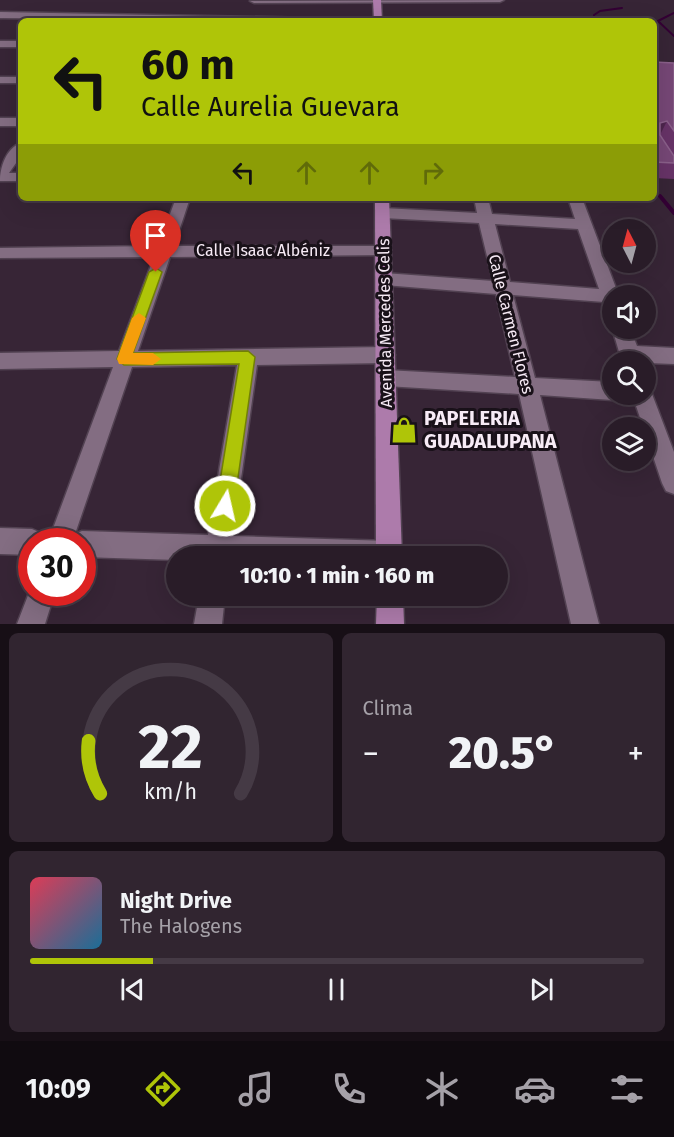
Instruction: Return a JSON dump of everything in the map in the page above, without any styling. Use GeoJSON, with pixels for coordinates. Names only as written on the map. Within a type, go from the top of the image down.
{"type":"FeatureCollection","features":[{"type":"Feature","properties":{"kind":"main road"},"geometry":{"type":"LineString","coordinates":[[377,0],[378,18]]}},
{"type":"Feature","properties":{"kind":"main road","name":"Avenida Mercedes Celis"},"geometry":{"type":"LineString","coordinates":[[382,206],[389,546]]}},
{"type":"Feature","properties":{"kind":"main road"},"geometry":{"type":"LineString","coordinates":[[390,606],[390,624]]}},
{"type":"Feature","properties":{"kind":"street"},"geometry":{"type":"LineString","coordinates":[[248,18],[254,1],[501,0]]}},
{"type":"Feature","properties":{"kind":"street"},"geometry":{"type":"LineString","coordinates":[[0,14],[8,6]]}},
{"type":"Feature","properties":{"kind":"street"},"geometry":{"type":"LineString","coordinates":[[97,18],[106,8]]}},
{"type":"Feature","properties":{"kind":"street"},"geometry":{"type":"LineString","coordinates":[[0,14],[77,18]]}},
{"type":"Feature","properties":{"kind":"street"},"geometry":{"type":"LineString","coordinates":[[0,44],[18,44]]}},
{"type":"Feature","properties":{"kind":"street"},"geometry":{"type":"LineString","coordinates":[[0,80],[18,80]]}},
{"type":"Feature","properties":{"kind":"street"},"geometry":{"type":"LineString","coordinates":[[0,122],[18,122]]}},
{"type":"Feature","properties":{"kind":"street"},"geometry":{"type":"LineString","coordinates":[[0,176],[18,151]]}},
{"type":"Feature","properties":{"kind":"street"},"geometry":{"type":"LineString","coordinates":[[0,176],[18,177]]}},
{"type":"Feature","properties":{"kind":"street"},"geometry":{"type":"LineString","coordinates":[[65,528],[182,201]]}},
{"type":"Feature","properties":{"kind":"street","name":"Calle Carmen Flores"},"geometry":{"type":"LineString","coordinates":[[482,201],[585,624]]}},
{"type":"Feature","properties":{"kind":"street"},"geometry":{"type":"LineString","coordinates":[[576,201],[606,285]]}},
{"type":"Feature","properties":{"kind":"street"},"geometry":{"type":"LineString","coordinates":[[382,206],[486,219],[584,225]]}},
{"type":"Feature","properties":{"kind":"street","name":"Calle Isaac Albéniz"},"geometry":{"type":"LineString","coordinates":[[0,253],[383,250]]}},
{"type":"Feature","properties":{"kind":"street"},"geometry":{"type":"LineString","coordinates":[[384,279],[602,297]]}},
{"type":"Feature","properties":{"kind":"street"},"geometry":{"type":"LineString","coordinates":[[0,361],[385,355]]}},
{"type":"Feature","properties":{"kind":"street"},"geometry":{"type":"LineString","coordinates":[[656,357],[674,356]]}},
{"type":"Feature","properties":{"kind":"street"},"geometry":{"type":"LineString","coordinates":[[219,546],[248,357]]}},
{"type":"Feature","properties":{"kind":"street"},"geometry":{"type":"LineString","coordinates":[[386,378],[602,391]]}},
{"type":"Feature","properties":{"kind":"street"},"geometry":{"type":"LineString","coordinates":[[646,405],[673,476]]}},
{"type":"Feature","properties":{"kind":"street"},"geometry":{"type":"LineString","coordinates":[[0,541],[18,542]]}},
{"type":"Feature","properties":{"kind":"street"},"geometry":{"type":"LineString","coordinates":[[96,545],[166,549]]}},
{"type":"Feature","properties":{"kind":"street"},"geometry":{"type":"LineString","coordinates":[[31,624],[37,606]]}},
{"type":"Feature","properties":{"kind":"street"},"geometry":{"type":"LineString","coordinates":[[208,624],[211,606]]}},
{"type":"Feature","properties":{"kind":"building"},"geometry":{"type":"Polygon","coordinates":[[[657,62],[674,63],[674,131],[667,121],[660,123],[660,135],[674,156],[674,163],[657,162],[657,62]]]}},
{"type":"Feature","properties":{"kind":"waterway"},"geometry":{"type":"LineString","coordinates":[[594,18],[594,15],[600,11],[622,8]]}},
{"type":"Feature","properties":{"kind":"waterway"},"geometry":{"type":"LineString","coordinates":[[674,13],[658,21],[674,36]]}},
{"type":"Feature","properties":{"kind":"waterway"},"geometry":{"type":"LineString","coordinates":[[660,196],[674,213]]}},
{"type":"Feature","properties":{"kind":"slow traffic"},"geometry":{"type":"LineString","coordinates":[[139,318],[124,359],[153,359]]}},
{"type":"Feature","properties":{"kind":"place","name":"PAPELERIA GUADALUPANA"},"geometry":{"type":"Point","coordinates":[404,430]}},
{"type":"Feature","properties":{"kind":"route"},"geometry":{"type":"LineString","coordinates":[[156,272],[124,359],[248,357],[225,506]]}}]}
